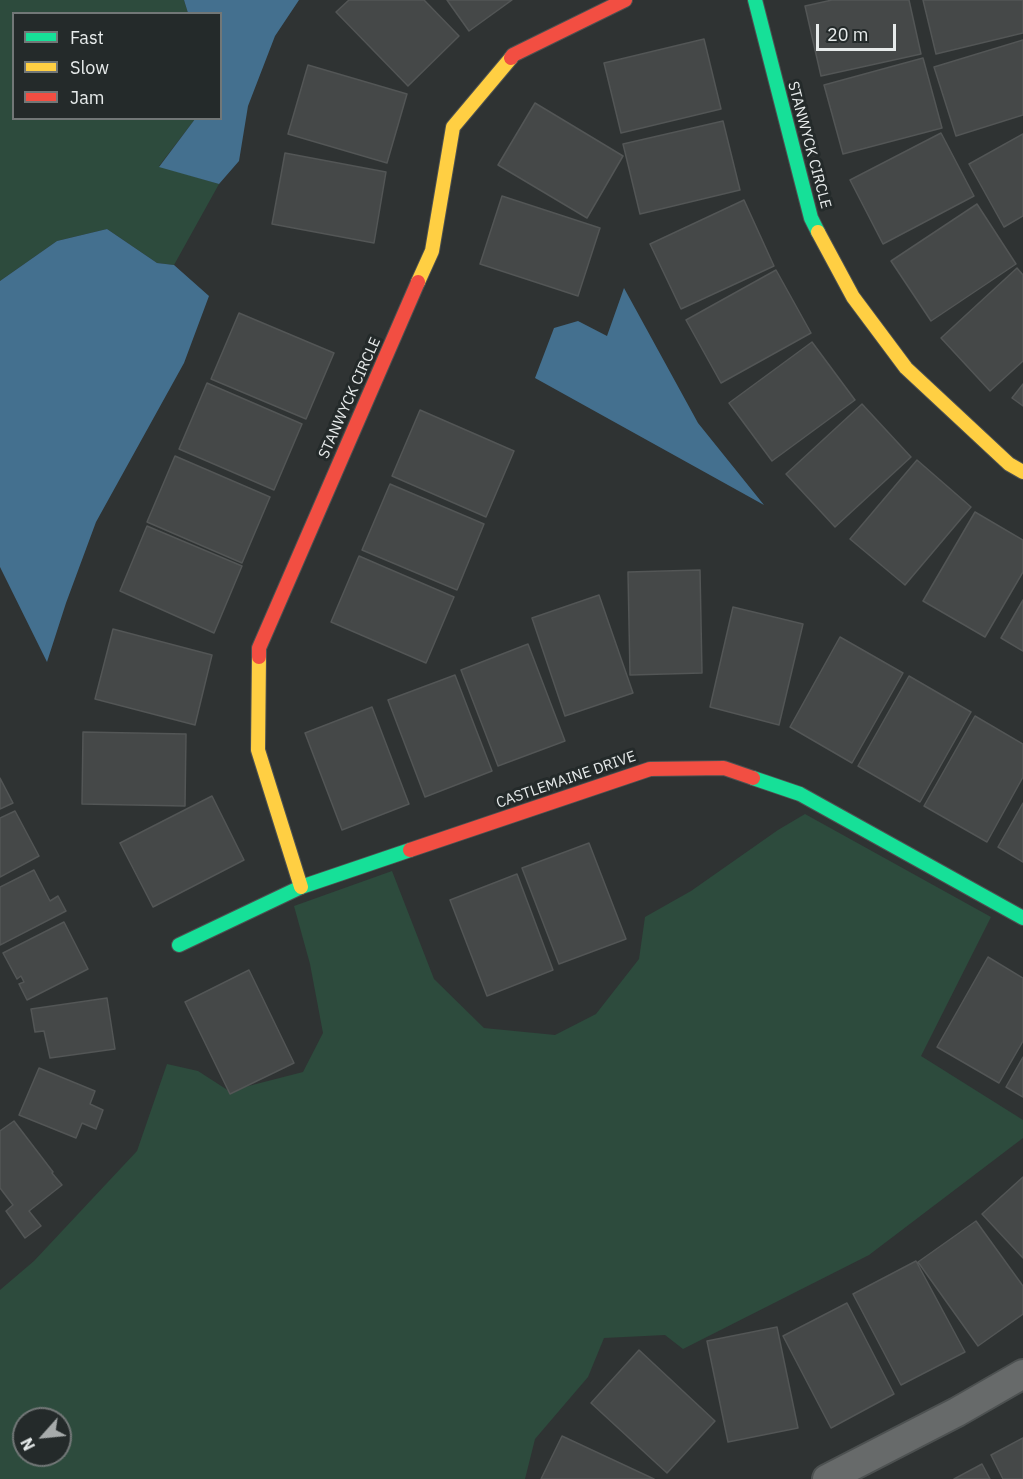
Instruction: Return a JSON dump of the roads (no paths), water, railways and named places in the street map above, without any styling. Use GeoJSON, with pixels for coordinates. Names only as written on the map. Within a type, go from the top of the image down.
{"type":"FeatureCollection","features":[{"type":"Feature","properties":{"kind":"street","name":"STANWYCK CIRCLE"},"geometry":{"type":"LineString","coordinates":[[301,887],[258,750],[259,648],[432,251],[453,127],[513,55],[625,0]]}},
{"type":"Feature","properties":{"kind":"street","name":"STANWYCK CIRCLE"},"geometry":{"type":"LineString","coordinates":[[754,0],[811,218],[853,297],[906,368],[1009,464],[1023,472]]}},
{"type":"Feature","properties":{"kind":"street","name":"CASTLEMAINE DRIVE"},"geometry":{"type":"LineString","coordinates":[[179,945],[301,887],[650,769],[724,768],[800,794],[1023,918]]}},
{"type":"Feature","properties":{"kind":"street"},"geometry":{"type":"LineString","coordinates":[[827,1479],[957,1412],[1023,1374]]}},
{"type":"Feature","properties":{"kind":"water"},"geometry":{"type":"Polygon","coordinates":[[[184,0],[299,0],[275,36],[248,106],[239,161],[219,184],[159,167],[194,120],[222,120],[222,12],[188,12],[184,0]]]}},
{"type":"Feature","properties":{"kind":"water"},"geometry":{"type":"Polygon","coordinates":[[[107,229],[157,263],[174,265],[209,296],[184,363],[96,522],[47,662],[0,567],[0,281],[57,241],[107,229]]]}},
{"type":"Feature","properties":{"kind":"water"},"geometry":{"type":"Polygon","coordinates":[[[624,288],[698,423],[764,505],[535,378],[554,328],[578,321],[607,336],[624,288]]]}}]}
